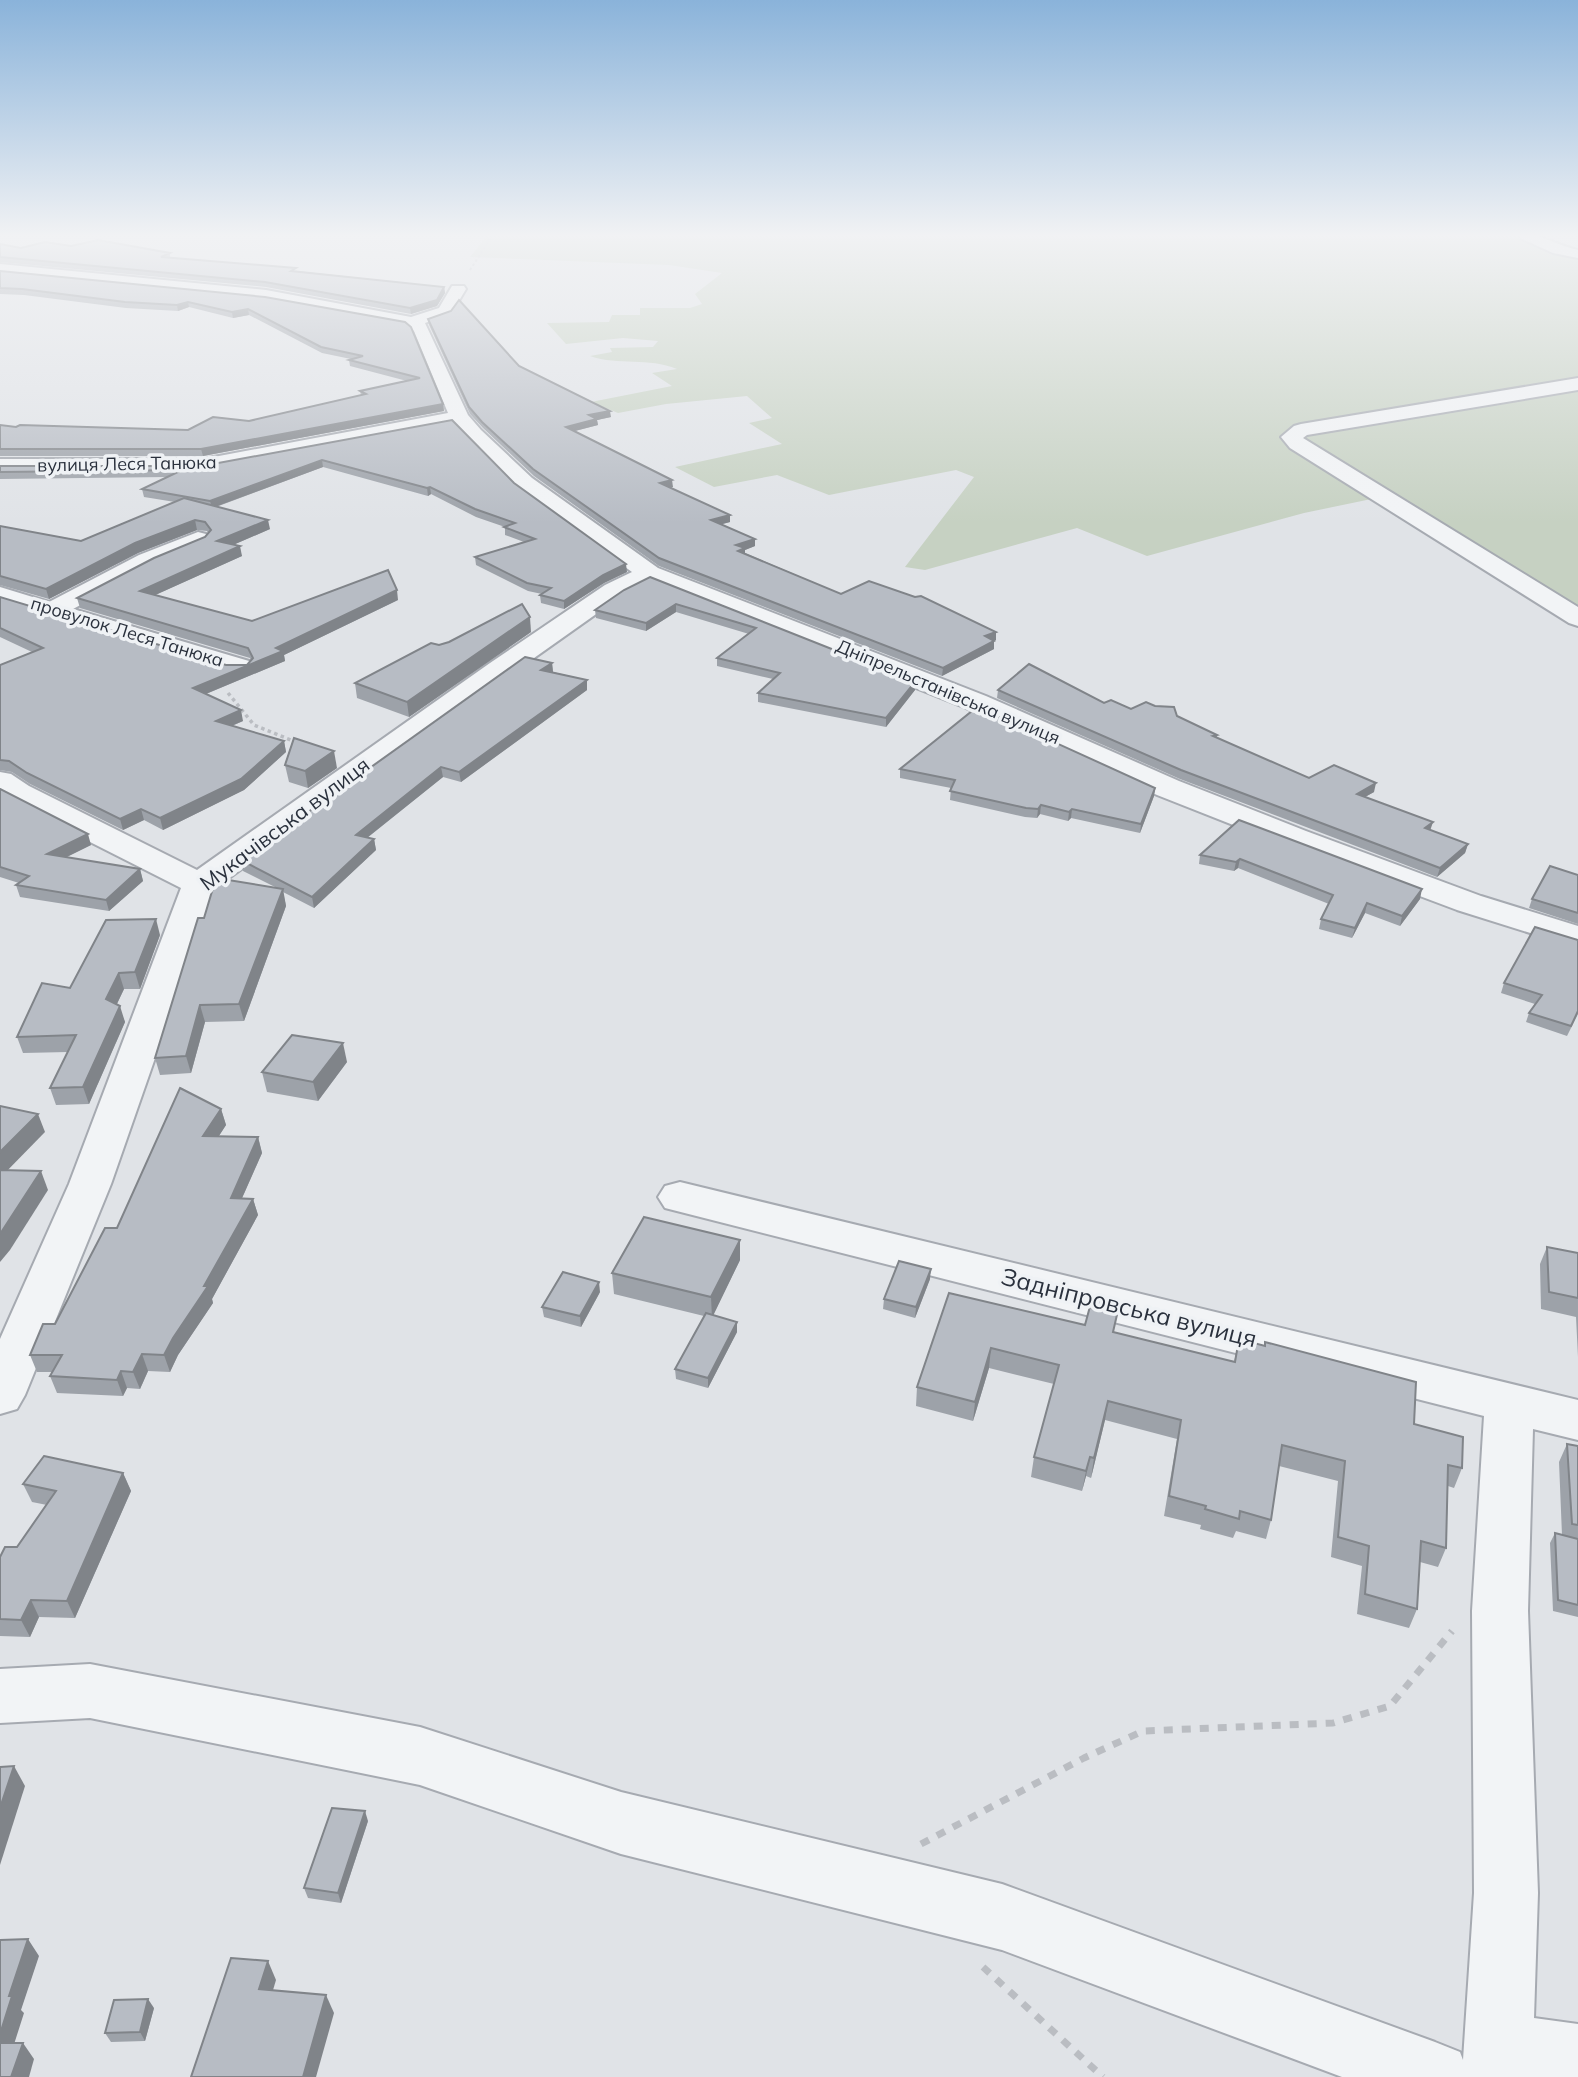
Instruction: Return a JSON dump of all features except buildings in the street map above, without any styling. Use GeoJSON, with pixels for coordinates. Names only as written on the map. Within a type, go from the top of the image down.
{"type":"FeatureCollection","features":[{"type":"Feature","properties":{"kind":"street","name":"Дніпрельстанівська вулиця"},"geometry":{"type":"LineString","coordinates":[[422,330],[459,417],[524,482],[649,573],[976,702],[1168,788],[1294,838],[1469,903],[1578,937]]}},
{"type":"Feature","properties":{"kind":"street"},"geometry":{"type":"LineString","coordinates":[[1578,384],[1301,430],[1291,437],[1297,444],[1578,618]]}},
{"type":"Feature","properties":{"kind":"street","name":"вулиця Леся Танюка"},"geometry":{"type":"LineString","coordinates":[[0,465],[203,465],[459,417]]}},
{"type":"Feature","properties":{"kind":"street"},"geometry":{"type":"LineString","coordinates":[[54,609],[147,560],[198,539]]}},
{"type":"Feature","properties":{"kind":"street","name":"Мукачівська вулиця"},"geometry":{"type":"LineString","coordinates":[[0,1395],[90,1184],[199,884],[359,767],[614,590],[649,573]]}},
{"type":"Feature","properties":{"kind":"street","name":"провулок Леся Танюка"},"geometry":{"type":"LineString","coordinates":[[0,595],[54,609],[239,667]]}},
{"type":"Feature","properties":{"kind":"street"},"geometry":{"type":"LineString","coordinates":[[0,781],[18,793],[199,884]]}},
{"type":"Feature","properties":{"kind":"street","name":"Задніпровська вулиця"},"geometry":{"type":"LineString","coordinates":[[680,1197],[1578,1420]]}},
{"type":"Feature","properties":{"kind":"street"},"geometry":{"type":"LineString","coordinates":[[1509,1404],[1501,1585],[1507,1892],[1498,2063],[1578,2059]]}},
{"type":"Feature","properties":{"kind":"street"},"geometry":{"type":"LineString","coordinates":[[0,1696],[90,1691],[420,1756],[621,1823],[1002,1917],[1435,2077]]}},
{"type":"Feature","properties":{"kind":"path","name":"провулок Леся Танюка"},"geometry":{"type":"LineString","coordinates":[[239,667],[227,695],[254,725],[359,767]]}},
{"type":"Feature","properties":{"kind":"path"},"geometry":{"type":"LineString","coordinates":[[856,1880],[1083,1758],[1143,1731],[1333,1723],[1390,1706],[1445,1641],[1468,1606],[1501,1585]]}},
{"type":"Feature","properties":{"kind":"path"},"geometry":{"type":"LineString","coordinates":[[975,1961],[1103,2077]]}},
{"type":"Feature","properties":{"kind":"green space"},"geometry":{"type":"Polygon","coordinates":[[[553,330],[1578,330],[1578,607],[1383,491],[1381,497],[1304,513],[1147,556],[1077,528],[925,570],[905,567],[974,477],[956,470],[829,495],[777,475],[714,487],[675,467],[782,444],[749,423],[772,418],[747,396],[666,404],[618,413],[591,402],[672,386],[652,373],[677,369],[655,363],[612,361],[590,356],[612,352],[610,348],[653,347],[658,341],[623,338],[566,344],[553,330]]]}}]}
